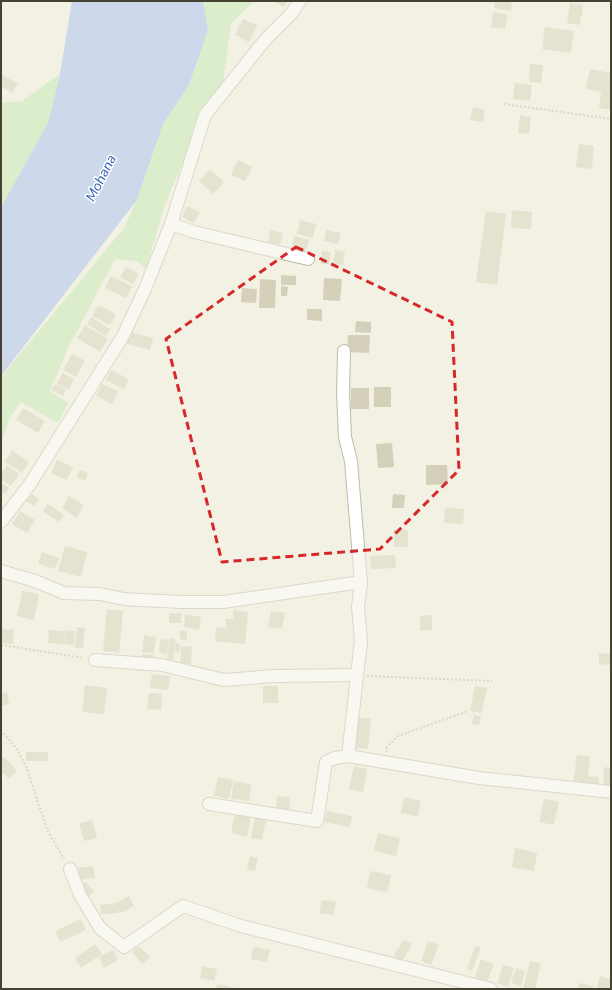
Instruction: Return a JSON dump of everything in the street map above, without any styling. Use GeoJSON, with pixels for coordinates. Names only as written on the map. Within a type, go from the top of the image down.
{"type":"FeatureCollection","features":[{"type":"Feature","properties":{"kind":"street"},"geometry":{"type":"LineString","coordinates":[[1,522],[30,484],[123,336],[145,289],[171,224],[205,115],[265,40],[291,14],[300,1]]}},
{"type":"Feature","properties":{"kind":"street"},"geometry":{"type":"LineString","coordinates":[[171,224],[194,232],[308,259]]}},
{"type":"Feature","properties":{"kind":"street"},"geometry":{"type":"LineString","coordinates":[[344,351],[343,393],[346,437],[351,461],[361,582],[358,607],[361,641],[348,756]]}},
{"type":"Feature","properties":{"kind":"street"},"geometry":{"type":"LineString","coordinates":[[1,571],[35,580],[64,593],[100,594],[124,598],[181,602],[223,602],[361,582]]}},
{"type":"Feature","properties":{"kind":"street"},"geometry":{"type":"LineString","coordinates":[[95,660],[162,665],[224,680],[274,676],[357,675]]}},
{"type":"Feature","properties":{"kind":"street"},"geometry":{"type":"LineString","coordinates":[[210,804],[317,821],[326,762],[348,756],[479,778],[611,792]]}},
{"type":"Feature","properties":{"kind":"street"},"geometry":{"type":"LineString","coordinates":[[70,869],[80,896],[100,928],[124,947],[183,906],[241,926],[491,989]]}},
{"type":"Feature","properties":{"kind":"path"},"geometry":{"type":"LineString","coordinates":[[504,104],[611,119]]}},
{"type":"Feature","properties":{"kind":"path"},"geometry":{"type":"LineString","coordinates":[[1,645],[95,660]]}},
{"type":"Feature","properties":{"kind":"path"},"geometry":{"type":"LineString","coordinates":[[357,675],[492,680]]}},
{"type":"Feature","properties":{"kind":"path"},"geometry":{"type":"LineString","coordinates":[[390,763],[386,748],[398,736],[468,711]]}},
{"type":"Feature","properties":{"kind":"path"},"geometry":{"type":"LineString","coordinates":[[1,730],[16,748],[26,766],[47,830],[70,869]]}},
{"type":"Feature","properties":{"kind":"highlighted area"},"geometry":{"type":"Polygon","coordinates":[[[296,247],[452,322],[459,470],[380,549],[222,562],[166,339],[296,247]]]}},
{"type":"Feature","properties":{"kind":"green space"},"geometry":{"type":"Polygon","coordinates":[[[203,1],[254,1],[231,24],[223,82],[197,119],[184,160],[165,204],[146,269],[137,261],[115,259],[70,344],[50,391],[68,403],[58,423],[21,402],[9,419],[1,444],[1,377],[124,228],[137,200],[163,124],[189,85],[208,30],[203,1]]]}},
{"type":"Feature","properties":{"kind":"green space"},"geometry":{"type":"Polygon","coordinates":[[[60,74],[48,123],[1,207],[1,103],[22,101],[60,74]]]}},
{"type":"Feature","properties":{"kind":"water","name":"Mohana"},"geometry":{"type":"Polygon","coordinates":[[[72,1],[203,1],[208,30],[189,85],[163,124],[137,200],[1,376],[1,207],[48,123],[60,74],[72,1]]]}},
{"type":"Feature","properties":{"kind":"building"},"geometry":{"type":"Polygon","coordinates":[[[273,1],[288,1],[284,7],[273,1]]]}},
{"type":"Feature","properties":{"kind":"building"},"geometry":{"type":"Polygon","coordinates":[[[495,1],[512,1],[511,11],[494,8],[495,1]]]}},
{"type":"Feature","properties":{"kind":"building"},"geometry":{"type":"Polygon","coordinates":[[[570,3],[583,5],[580,25],[567,23],[570,3]]]}},
{"type":"Feature","properties":{"kind":"building"},"geometry":{"type":"Polygon","coordinates":[[[493,12],[508,15],[505,29],[491,27],[493,12]]]}},
{"type":"Feature","properties":{"kind":"building"},"geometry":{"type":"Polygon","coordinates":[[[243,19],[257,25],[249,42],[235,35],[243,19]]]}},
{"type":"Feature","properties":{"kind":"building"},"geometry":{"type":"Polygon","coordinates":[[[545,27],[574,31],[571,53],[542,49],[545,27]]]}},
{"type":"Feature","properties":{"kind":"building"},"geometry":{"type":"Polygon","coordinates":[[[530,64],[543,65],[541,83],[529,82],[530,64]]]}},
{"type":"Feature","properties":{"kind":"building"},"geometry":{"type":"Polygon","coordinates":[[[590,69],[611,73],[611,110],[599,108],[601,92],[586,89],[590,69]]]}},
{"type":"Feature","properties":{"kind":"building"},"geometry":{"type":"Polygon","coordinates":[[[3,75],[18,84],[12,93],[1,86],[1,77],[3,75]]]}},
{"type":"Feature","properties":{"kind":"building"},"geometry":{"type":"Polygon","coordinates":[[[515,83],[532,85],[530,101],[513,99],[515,83]]]}},
{"type":"Feature","properties":{"kind":"building"},"geometry":{"type":"Polygon","coordinates":[[[473,107],[485,110],[483,122],[470,120],[473,107]]]}},
{"type":"Feature","properties":{"kind":"building"},"geometry":{"type":"Polygon","coordinates":[[[520,115],[531,117],[529,134],[518,133],[520,115]]]}},
{"type":"Feature","properties":{"kind":"building"},"geometry":{"type":"Polygon","coordinates":[[[579,144],[594,146],[592,169],[576,167],[579,144]]]}},
{"type":"Feature","properties":{"kind":"building"},"geometry":{"type":"Polygon","coordinates":[[[238,160],[252,167],[245,181],[231,175],[238,160]]]}},
{"type":"Feature","properties":{"kind":"building"},"geometry":{"type":"Polygon","coordinates":[[[210,169],[224,182],[213,194],[199,181],[210,169]]]}},
{"type":"Feature","properties":{"kind":"building"},"geometry":{"type":"Polygon","coordinates":[[[187,206],[200,212],[194,223],[182,217],[187,206]]]}},
{"type":"Feature","properties":{"kind":"building"},"geometry":{"type":"Polygon","coordinates":[[[512,210],[532,212],[531,229],[511,228],[512,210]]]}},
{"type":"Feature","properties":{"kind":"building"},"geometry":{"type":"Polygon","coordinates":[[[486,211],[506,214],[497,285],[476,282],[486,211]]]}},
{"type":"Feature","properties":{"kind":"building"},"geometry":{"type":"Polygon","coordinates":[[[300,220],[316,224],[313,238],[297,234],[300,220]]]}},
{"type":"Feature","properties":{"kind":"building"},"geometry":{"type":"Polygon","coordinates":[[[270,230],[283,233],[280,245],[268,242],[270,230]]]}},
{"type":"Feature","properties":{"kind":"building"},"geometry":{"type":"Polygon","coordinates":[[[326,230],[341,233],[338,244],[324,241],[326,230]]]}},
{"type":"Feature","properties":{"kind":"building"},"geometry":{"type":"Polygon","coordinates":[[[294,236],[309,240],[306,250],[292,246],[294,236]]]}},
{"type":"Feature","properties":{"kind":"building"},"geometry":{"type":"Polygon","coordinates":[[[335,250],[345,252],[343,265],[333,264],[335,250]]]}},
{"type":"Feature","properties":{"kind":"building"},"geometry":{"type":"Polygon","coordinates":[[[322,251],[331,252],[329,264],[321,263],[322,251]]]}},
{"type":"Feature","properties":{"kind":"building"},"geometry":{"type":"Polygon","coordinates":[[[126,267],[139,274],[133,284],[120,277],[126,267]]]}},
{"type":"Feature","properties":{"kind":"building"},"geometry":{"type":"Polygon","coordinates":[[[281,275],[296,276],[296,285],[281,285],[281,275]]]}},
{"type":"Feature","properties":{"kind":"building"},"geometry":{"type":"Polygon","coordinates":[[[111,276],[132,286],[126,298],[105,288],[111,276]]]}},
{"type":"Feature","properties":{"kind":"building"},"geometry":{"type":"Polygon","coordinates":[[[324,278],[342,279],[340,301],[323,300],[324,278]]]}},
{"type":"Feature","properties":{"kind":"building"},"geometry":{"type":"Polygon","coordinates":[[[260,279],[276,280],[275,308],[259,308],[260,279]]]}},
{"type":"Feature","properties":{"kind":"building"},"geometry":{"type":"Polygon","coordinates":[[[281,286],[288,287],[287,296],[281,296],[281,286]]]}},
{"type":"Feature","properties":{"kind":"building"},"geometry":{"type":"Polygon","coordinates":[[[242,288],[257,289],[256,303],[241,302],[242,288]]]}},
{"type":"Feature","properties":{"kind":"building"},"geometry":{"type":"Polygon","coordinates":[[[98,305],[116,314],[110,325],[92,316],[98,305]]]}},
{"type":"Feature","properties":{"kind":"building"},"geometry":{"type":"Polygon","coordinates":[[[307,309],[322,309],[322,321],[307,320],[307,309]]]}},
{"type":"Feature","properties":{"kind":"building"},"geometry":{"type":"Polygon","coordinates":[[[91,317],[110,329],[106,336],[87,324],[91,317]]]}},
{"type":"Feature","properties":{"kind":"building"},"geometry":{"type":"Polygon","coordinates":[[[356,321],[371,322],[371,333],[355,332],[356,321]]]}},
{"type":"Feature","properties":{"kind":"building"},"geometry":{"type":"Polygon","coordinates":[[[85,325],[108,339],[100,352],[77,338],[85,325]]]}},
{"type":"Feature","properties":{"kind":"building"},"geometry":{"type":"Polygon","coordinates":[[[130,332],[153,338],[150,350],[127,344],[130,332]]]}},
{"type":"Feature","properties":{"kind":"building"},"geometry":{"type":"Polygon","coordinates":[[[348,335],[370,335],[369,353],[347,352],[348,335]]]}},
{"type":"Feature","properties":{"kind":"building"},"geometry":{"type":"Polygon","coordinates":[[[72,354],[85,361],[76,377],[63,370],[72,354]]]}},
{"type":"Feature","properties":{"kind":"building"},"geometry":{"type":"Polygon","coordinates":[[[111,370],[129,379],[124,389],[106,380],[111,370]]]}},
{"type":"Feature","properties":{"kind":"building"},"geometry":{"type":"Polygon","coordinates":[[[63,373],[74,379],[69,390],[57,384],[63,373]]]}},
{"type":"Feature","properties":{"kind":"building"},"geometry":{"type":"Polygon","coordinates":[[[55,384],[66,390],[63,396],[52,390],[55,384]]]}},
{"type":"Feature","properties":{"kind":"building"},"geometry":{"type":"Polygon","coordinates":[[[102,384],[118,391],[112,404],[96,396],[102,384]]]}},
{"type":"Feature","properties":{"kind":"building"},"geometry":{"type":"Polygon","coordinates":[[[374,387],[391,387],[391,407],[374,407],[374,387]]]}},
{"type":"Feature","properties":{"kind":"building"},"geometry":{"type":"Polygon","coordinates":[[[351,388],[369,388],[369,409],[351,409],[351,388]]]}},
{"type":"Feature","properties":{"kind":"building"},"geometry":{"type":"Polygon","coordinates":[[[23,408],[45,421],[38,433],[16,420],[23,408]]]}},
{"type":"Feature","properties":{"kind":"building"},"geometry":{"type":"Polygon","coordinates":[[[392,443],[394,467],[378,468],[376,444],[392,443]]]}},
{"type":"Feature","properties":{"kind":"building"},"geometry":{"type":"Polygon","coordinates":[[[12,450],[29,462],[22,473],[5,462],[12,450]]]}},
{"type":"Feature","properties":{"kind":"building"},"geometry":{"type":"Polygon","coordinates":[[[57,460],[73,467],[67,480],[51,473],[57,460]]]}},
{"type":"Feature","properties":{"kind":"building"},"geometry":{"type":"Polygon","coordinates":[[[7,465],[19,474],[11,486],[1,479],[1,474],[7,465]]]}},
{"type":"Feature","properties":{"kind":"building"},"geometry":{"type":"Polygon","coordinates":[[[426,465],[447,465],[448,484],[426,485],[426,465]]]}},
{"type":"Feature","properties":{"kind":"building"},"geometry":{"type":"Polygon","coordinates":[[[80,470],[88,473],[85,481],[76,477],[80,470]]]}},
{"type":"Feature","properties":{"kind":"building"},"geometry":{"type":"Polygon","coordinates":[[[1,483],[9,488],[5,494],[1,491],[1,483]]]}},
{"type":"Feature","properties":{"kind":"building"},"geometry":{"type":"Polygon","coordinates":[[[32,494],[39,499],[34,506],[26,501],[32,494]]]}},
{"type":"Feature","properties":{"kind":"building"},"geometry":{"type":"Polygon","coordinates":[[[393,494],[405,495],[404,508],[392,508],[393,494]]]}},
{"type":"Feature","properties":{"kind":"building"},"geometry":{"type":"Polygon","coordinates":[[[69,496],[84,505],[76,518],[62,508],[69,496]]]}},
{"type":"Feature","properties":{"kind":"building"},"geometry":{"type":"Polygon","coordinates":[[[48,504],[64,515],[59,522],[43,511],[48,504]]]}},
{"type":"Feature","properties":{"kind":"building"},"geometry":{"type":"Polygon","coordinates":[[[445,508],[464,509],[463,524],[444,523],[445,508]]]}},
{"type":"Feature","properties":{"kind":"building"},"geometry":{"type":"Polygon","coordinates":[[[20,511],[35,520],[27,533],[12,524],[20,511]]]}},
{"type":"Feature","properties":{"kind":"building"},"geometry":{"type":"Polygon","coordinates":[[[394,530],[408,530],[408,547],[394,547],[394,530]]]}},
{"type":"Feature","properties":{"kind":"building"},"geometry":{"type":"Polygon","coordinates":[[[65,546],[87,552],[81,577],[58,571],[65,546]]]}},
{"type":"Feature","properties":{"kind":"building"},"geometry":{"type":"Polygon","coordinates":[[[42,552],[59,558],[55,569],[38,564],[42,552]]]}},
{"type":"Feature","properties":{"kind":"building"},"geometry":{"type":"Polygon","coordinates":[[[395,555],[396,568],[371,569],[370,556],[395,555]]]}},
{"type":"Feature","properties":{"kind":"building"},"geometry":{"type":"Polygon","coordinates":[[[22,591],[39,594],[34,620],[17,616],[22,591]]]}},
{"type":"Feature","properties":{"kind":"building"},"geometry":{"type":"Polygon","coordinates":[[[107,609],[123,611],[119,653],[103,651],[107,609]]]}},
{"type":"Feature","properties":{"kind":"building"},"geometry":{"type":"Polygon","coordinates":[[[233,610],[248,612],[245,644],[215,641],[216,627],[226,628],[226,619],[233,619],[233,610]]]}},
{"type":"Feature","properties":{"kind":"building"},"geometry":{"type":"Polygon","coordinates":[[[271,611],[285,613],[282,629],[268,627],[271,611]]]}},
{"type":"Feature","properties":{"kind":"building"},"geometry":{"type":"Polygon","coordinates":[[[169,613],[182,613],[181,623],[169,623],[169,613]]]}},
{"type":"Feature","properties":{"kind":"building"},"geometry":{"type":"Polygon","coordinates":[[[185,614],[201,617],[199,630],[184,627],[185,614]]]}},
{"type":"Feature","properties":{"kind":"building"},"geometry":{"type":"Polygon","coordinates":[[[432,615],[432,630],[420,631],[420,616],[432,615]]]}},
{"type":"Feature","properties":{"kind":"building"},"geometry":{"type":"Polygon","coordinates":[[[77,627],[85,628],[83,648],[75,648],[77,627]]]}},
{"type":"Feature","properties":{"kind":"building"},"geometry":{"type":"Polygon","coordinates":[[[1,629],[14,630],[13,644],[1,643],[1,629]]]}},
{"type":"Feature","properties":{"kind":"building"},"geometry":{"type":"Polygon","coordinates":[[[49,630],[65,631],[64,644],[48,643],[49,630]]]}},
{"type":"Feature","properties":{"kind":"building"},"geometry":{"type":"Polygon","coordinates":[[[66,630],[75,631],[74,645],[64,644],[66,630]]]}},
{"type":"Feature","properties":{"kind":"building"},"geometry":{"type":"Polygon","coordinates":[[[180,631],[187,631],[187,640],[180,639],[180,631]]]}},
{"type":"Feature","properties":{"kind":"building"},"geometry":{"type":"Polygon","coordinates":[[[144,635],[156,637],[154,653],[142,652],[144,635]]]}},
{"type":"Feature","properties":{"kind":"building"},"geometry":{"type":"Polygon","coordinates":[[[170,638],[176,639],[173,660],[167,659],[170,638]]]}},
{"type":"Feature","properties":{"kind":"building"},"geometry":{"type":"Polygon","coordinates":[[[160,639],[169,640],[167,654],[159,653],[160,639]]]}},
{"type":"Feature","properties":{"kind":"building"},"geometry":{"type":"Polygon","coordinates":[[[176,643],[180,644],[179,653],[175,652],[176,643]]]}},
{"type":"Feature","properties":{"kind":"building"},"geometry":{"type":"Polygon","coordinates":[[[181,646],[192,647],[191,664],[180,664],[181,646]]]}},
{"type":"Feature","properties":{"kind":"building"},"geometry":{"type":"Polygon","coordinates":[[[599,653],[611,654],[611,665],[599,664],[599,653]]]}},
{"type":"Feature","properties":{"kind":"building"},"geometry":{"type":"Polygon","coordinates":[[[142,654],[154,655],[153,663],[142,661],[142,654]]]}},
{"type":"Feature","properties":{"kind":"building"},"geometry":{"type":"Polygon","coordinates":[[[152,674],[170,676],[168,690],[150,688],[152,674]]]}},
{"type":"Feature","properties":{"kind":"building"},"geometry":{"type":"Polygon","coordinates":[[[85,685],[107,688],[104,714],[82,712],[85,685]]]}},
{"type":"Feature","properties":{"kind":"building"},"geometry":{"type":"Polygon","coordinates":[[[263,686],[278,686],[278,703],[263,703],[263,686]]]}},
{"type":"Feature","properties":{"kind":"building"},"geometry":{"type":"Polygon","coordinates":[[[475,686],[487,688],[482,713],[470,711],[475,686]]]}},
{"type":"Feature","properties":{"kind":"building"},"geometry":{"type":"Polygon","coordinates":[[[7,692],[9,704],[1,706],[1,694],[7,692]]]}},
{"type":"Feature","properties":{"kind":"building"},"geometry":{"type":"Polygon","coordinates":[[[149,693],[162,694],[161,710],[147,709],[149,693]]]}},
{"type":"Feature","properties":{"kind":"building"},"geometry":{"type":"Polygon","coordinates":[[[474,715],[481,717],[479,725],[472,724],[474,715]]]}},
{"type":"Feature","properties":{"kind":"building"},"geometry":{"type":"Polygon","coordinates":[[[357,718],[371,718],[368,749],[353,748],[357,718]]]}},
{"type":"Feature","properties":{"kind":"building"},"geometry":{"type":"Polygon","coordinates":[[[26,752],[48,752],[48,761],[26,761],[26,752]]]}},
{"type":"Feature","properties":{"kind":"building"},"geometry":{"type":"Polygon","coordinates":[[[577,755],[590,757],[588,776],[599,777],[598,787],[573,784],[577,755]]]}},
{"type":"Feature","properties":{"kind":"building"},"geometry":{"type":"Polygon","coordinates":[[[4,757],[17,771],[9,779],[1,771],[1,760],[4,757]]]}},
{"type":"Feature","properties":{"kind":"building"},"geometry":{"type":"Polygon","coordinates":[[[354,766],[367,769],[363,792],[349,789],[354,766]]]}},
{"type":"Feature","properties":{"kind":"building"},"geometry":{"type":"Polygon","coordinates":[[[604,767],[611,768],[611,787],[603,786],[604,767]]]}},
{"type":"Feature","properties":{"kind":"building"},"geometry":{"type":"Polygon","coordinates":[[[218,777],[233,780],[229,799],[214,796],[218,777]]]}},
{"type":"Feature","properties":{"kind":"building"},"geometry":{"type":"Polygon","coordinates":[[[234,781],[251,784],[249,801],[231,799],[234,781]]]}},
{"type":"Feature","properties":{"kind":"building"},"geometry":{"type":"Polygon","coordinates":[[[277,796],[290,797],[289,812],[276,810],[277,796]]]}},
{"type":"Feature","properties":{"kind":"building"},"geometry":{"type":"Polygon","coordinates":[[[404,797],[421,801],[418,817],[401,813],[404,797]]]}},
{"type":"Feature","properties":{"kind":"building"},"geometry":{"type":"Polygon","coordinates":[[[544,799],[559,802],[554,825],[539,822],[544,799]]]}},
{"type":"Feature","properties":{"kind":"building"},"geometry":{"type":"Polygon","coordinates":[[[327,811],[352,816],[350,827],[324,822],[327,811]]]}},
{"type":"Feature","properties":{"kind":"building"},"geometry":{"type":"Polygon","coordinates":[[[235,813],[251,816],[247,837],[231,833],[235,813]]]}},
{"type":"Feature","properties":{"kind":"building"},"geometry":{"type":"Polygon","coordinates":[[[255,817],[266,819],[262,840],[251,838],[255,817]]]}},
{"type":"Feature","properties":{"kind":"building"},"geometry":{"type":"Polygon","coordinates":[[[92,820],[97,838],[84,841],[79,823],[92,820]]]}},
{"type":"Feature","properties":{"kind":"building"},"geometry":{"type":"Polygon","coordinates":[[[378,833],[400,838],[396,856],[374,851],[378,833]]]}},
{"type":"Feature","properties":{"kind":"building"},"geometry":{"type":"Polygon","coordinates":[[[515,848],[537,853],[534,871],[512,867],[515,848]]]}},
{"type":"Feature","properties":{"kind":"building"},"geometry":{"type":"Polygon","coordinates":[[[250,856],[258,858],[255,871],[247,869],[250,856]]]}},
{"type":"Feature","properties":{"kind":"building"},"geometry":{"type":"Polygon","coordinates":[[[93,866],[95,878],[80,880],[78,868],[93,866]]]}},
{"type":"Feature","properties":{"kind":"building"},"geometry":{"type":"Polygon","coordinates":[[[370,871],[391,875],[387,892],[367,888],[370,871]]]}},
{"type":"Feature","properties":{"kind":"building"},"geometry":{"type":"Polygon","coordinates":[[[86,882],[94,892],[88,896],[81,886],[86,882]]]}},
{"type":"Feature","properties":{"kind":"building"},"geometry":{"type":"Polygon","coordinates":[[[129,896],[134,906],[121,913],[118,909],[119,913],[101,914],[100,905],[116,903],[129,896]]]}},
{"type":"Feature","properties":{"kind":"building"},"geometry":{"type":"Polygon","coordinates":[[[322,900],[336,902],[333,915],[319,913],[322,900]]]}},
{"type":"Feature","properties":{"kind":"building"},"geometry":{"type":"Polygon","coordinates":[[[81,919],[86,930],[60,942],[55,931],[81,919]]]}},
{"type":"Feature","properties":{"kind":"building"},"geometry":{"type":"Polygon","coordinates":[[[403,940],[412,943],[403,961],[394,956],[403,940]]]}},
{"type":"Feature","properties":{"kind":"building"},"geometry":{"type":"Polygon","coordinates":[[[428,941],[439,945],[431,965],[421,961],[428,941]]]}},
{"type":"Feature","properties":{"kind":"building"},"geometry":{"type":"Polygon","coordinates":[[[95,944],[102,954],[81,968],[75,958],[95,944]]]}},
{"type":"Feature","properties":{"kind":"building"},"geometry":{"type":"Polygon","coordinates":[[[139,946],[150,957],[142,964],[132,952],[139,946]]]}},
{"type":"Feature","properties":{"kind":"building"},"geometry":{"type":"Polygon","coordinates":[[[475,946],[481,948],[472,971],[467,969],[475,946]]]}},
{"type":"Feature","properties":{"kind":"building"},"geometry":{"type":"Polygon","coordinates":[[[253,947],[270,950],[267,962],[251,959],[253,947]]]}},
{"type":"Feature","properties":{"kind":"building"},"geometry":{"type":"Polygon","coordinates":[[[113,950],[118,960],[104,968],[99,957],[113,950]]]}},
{"type":"Feature","properties":{"kind":"building"},"geometry":{"type":"Polygon","coordinates":[[[481,959],[494,964],[487,982],[475,977],[481,959]]]}},
{"type":"Feature","properties":{"kind":"building"},"geometry":{"type":"Polygon","coordinates":[[[530,961],[541,964],[535,989],[523,989],[530,961]]]}},
{"type":"Feature","properties":{"kind":"building"},"geometry":{"type":"Polygon","coordinates":[[[503,965],[514,968],[508,987],[497,983],[503,965]]]}},
{"type":"Feature","properties":{"kind":"building"},"geometry":{"type":"Polygon","coordinates":[[[202,966],[217,969],[214,981],[200,978],[202,966]]]}},
{"type":"Feature","properties":{"kind":"building"},"geometry":{"type":"Polygon","coordinates":[[[516,968],[525,971],[521,986],[511,983],[516,968]]]}},
{"type":"Feature","properties":{"kind":"building"},"geometry":{"type":"Polygon","coordinates":[[[600,976],[611,979],[611,989],[597,989],[600,976]]]}},
{"type":"Feature","properties":{"kind":"building"},"geometry":{"type":"Polygon","coordinates":[[[579,983],[593,986],[592,989],[578,989],[579,983]]]}},
{"type":"Feature","properties":{"kind":"building"},"geometry":{"type":"Polygon","coordinates":[[[217,984],[234,988],[234,989],[216,989],[217,984]]]}}]}
